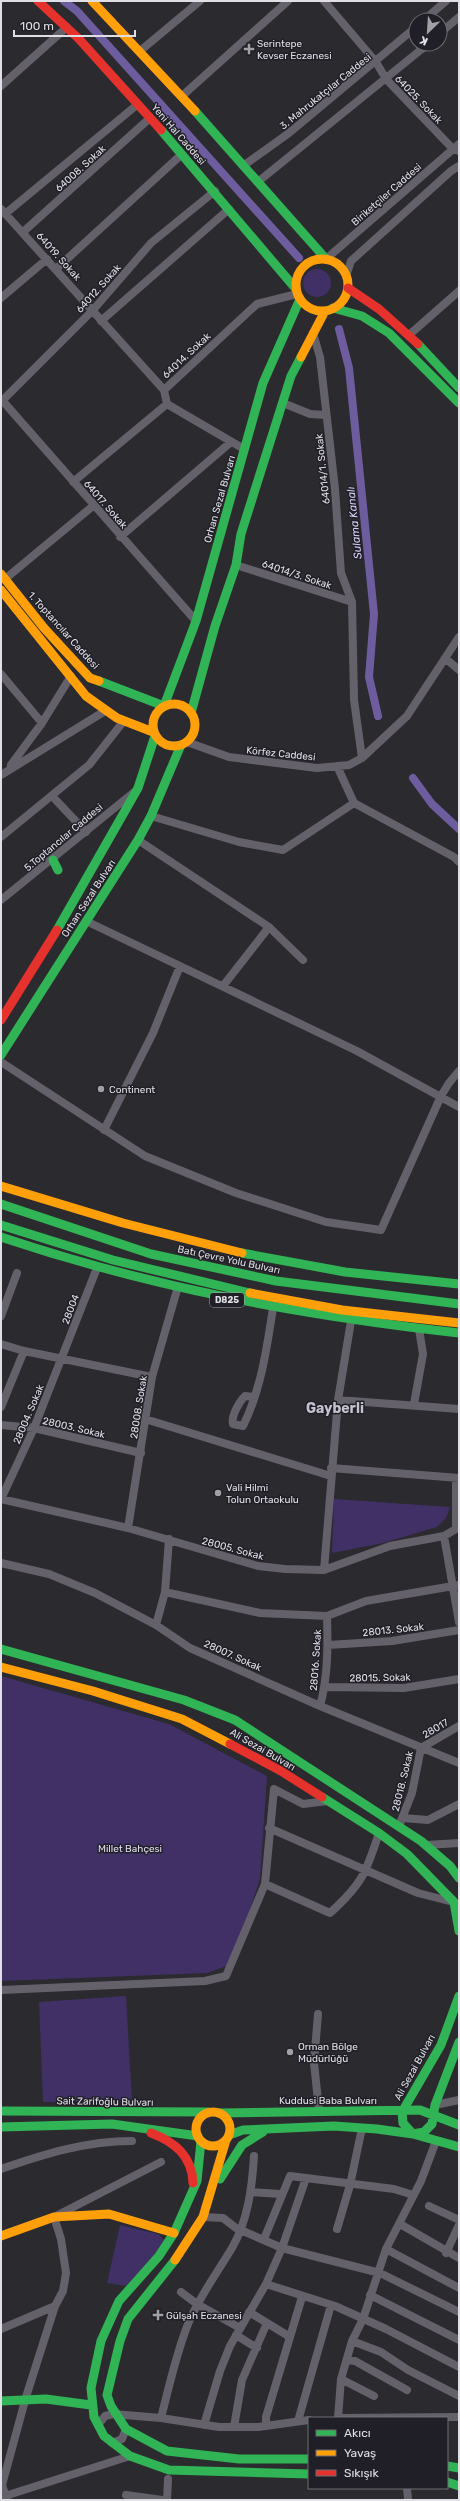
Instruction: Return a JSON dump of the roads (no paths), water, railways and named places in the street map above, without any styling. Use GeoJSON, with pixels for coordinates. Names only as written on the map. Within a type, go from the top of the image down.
{"type":"FeatureCollection","features":[{"type":"Feature","properties":{"kind":"main road","name":"Yeni Hal Caddesi"},"geometry":{"type":"LineString","coordinates":[[38,1],[67,27],[138,104],[215,191],[298,294]]}},
{"type":"Feature","properties":{"kind":"main road"},"geometry":{"type":"LineString","coordinates":[[92,1],[182,96],[259,181],[326,259],[338,265],[346,276],[348,288],[370,300],[409,335],[459,388]]}},
{"type":"Feature","properties":{"kind":"main road","name":"Orhan Sezal Bulvarı"},"geometry":{"type":"LineString","coordinates":[[1,1020],[83,887],[138,788],[154,734],[152,720],[164,706],[196,621],[263,383],[298,294],[296,281],[303,266],[314,260],[326,259]]}},
{"type":"Feature","properties":{"kind":"main road","name":"Orhan Sezal Bulvarı"},"geometry":{"type":"LineString","coordinates":[[1,1055],[138,840],[151,816],[184,743],[192,737],[195,725],[191,712],[215,626],[236,565],[241,534],[283,403],[290,376],[314,332],[329,309],[340,303],[348,288]]}},
{"type":"Feature","properties":{"kind":"main road"},"geometry":{"type":"LineString","coordinates":[[298,294],[309,308],[329,309],[362,316],[389,333],[459,403]]}},
{"type":"Feature","properties":{"kind":"main road","name":"1. Toptancılar Caddesi"},"geometry":{"type":"LineString","coordinates":[[3,576],[44,628],[90,678],[164,706]]}},
{"type":"Feature","properties":{"kind":"main road","name":"1. Toptancılar Caddesi"},"geometry":{"type":"LineString","coordinates":[[1,590],[70,676],[78,691],[123,722],[154,734]]}},
{"type":"Feature","properties":{"kind":"main road"},"geometry":{"type":"LineString","coordinates":[[78,691],[90,678]]}},
{"type":"Feature","properties":{"kind":"main road"},"geometry":{"type":"LineString","coordinates":[[164,706],[176,703],[187,708],[191,712]]}},
{"type":"Feature","properties":{"kind":"main road"},"geometry":{"type":"LineString","coordinates":[[154,734],[169,746],[184,743]]}},
{"type":"Feature","properties":{"kind":"main road"},"geometry":{"type":"LineString","coordinates":[[53,860],[58,870]]}},
{"type":"Feature","properties":{"kind":"main road"},"geometry":{"type":"LineString","coordinates":[[1,1186],[115,1223],[215,1248],[331,1270],[459,1284]]}},
{"type":"Feature","properties":{"kind":"main road","name":"Batı Çevre Yolu Bulvarı"},"geometry":{"type":"LineString","coordinates":[[1,1204],[151,1254],[276,1281],[459,1304]]}},
{"type":"Feature","properties":{"kind":"main road"},"geometry":{"type":"LineString","coordinates":[[1,1225],[85,1253],[177,1277],[297,1301],[383,1315],[459,1323]]}},
{"type":"Feature","properties":{"kind":"main road","name":"D825"},"geometry":{"type":"LineString","coordinates":[[1,1237],[97,1268],[177,1290],[351,1321],[459,1333]]}},
{"type":"Feature","properties":{"kind":"main road","name":"Ali Sezai Bulvarı"},"geometry":{"type":"LineString","coordinates":[[1,1649],[184,1700],[235,1720],[401,1822],[450,1866],[459,1878]]}},
{"type":"Feature","properties":{"kind":"main road","name":"Ali Sezai Bulvarı"},"geometry":{"type":"LineString","coordinates":[[1,1667],[93,1691],[182,1719],[281,1771],[378,1833],[407,1854],[454,1902]]}},
{"type":"Feature","properties":{"kind":"main road"},"geometry":{"type":"LineString","coordinates":[[454,1902],[459,1931]]}},
{"type":"Feature","properties":{"kind":"main road","name":"Ali Sezai Bulvarı"},"geometry":{"type":"LineString","coordinates":[[413,2134],[402,2123],[402,2112],[441,2045],[459,1996]]}},
{"type":"Feature","properties":{"kind":"main road"},"geometry":{"type":"LineString","coordinates":[[413,2134],[424,2132],[432,2124],[435,2110],[459,2042]]}},
{"type":"Feature","properties":{"kind":"main road","name":"Kuddusi Baba Bulvarı"},"geometry":{"type":"LineString","coordinates":[[220,2113],[319,2110],[402,2112],[435,2110],[459,2125]]}},
{"type":"Feature","properties":{"kind":"main road","name":"Sait Zarifoğlu Bulvarı"},"geometry":{"type":"LineString","coordinates":[[1,2111],[208,2112]]}},
{"type":"Feature","properties":{"kind":"main road"},"geometry":{"type":"LineString","coordinates":[[308,2459],[239,2459],[167,2451],[126,2429],[107,2395],[120,2341],[128,2319],[179,2256],[203,2217],[228,2138],[228,2120],[220,2113],[208,2112],[202,2115],[196,2125],[200,2139],[200,2166],[192,2193],[174,2233],[159,2256],[137,2279],[116,2307],[101,2341],[91,2388],[91,2405],[98,2425],[104,2436],[112,2443],[130,2456],[169,2470],[252,2474],[308,2474]]}},
{"type":"Feature","properties":{"kind":"main road"},"geometry":{"type":"LineString","coordinates":[[127,2125],[163,2137],[180,2147],[189,2161],[194,2176],[192,2193]]}},
{"type":"Feature","properties":{"kind":"main road"},"geometry":{"type":"LineString","coordinates":[[1,2127],[127,2125],[200,2139],[212,2146],[243,2130],[334,2126],[413,2134],[459,2147]]}},
{"type":"Feature","properties":{"kind":"main road"},"geometry":{"type":"LineString","coordinates":[[210,2197],[236,2151],[247,2139],[275,2128]]}},
{"type":"Feature","properties":{"kind":"main road"},"geometry":{"type":"LineString","coordinates":[[1,2236],[54,2216],[109,2214],[174,2233]]}},
{"type":"Feature","properties":{"kind":"main road"},"geometry":{"type":"LineString","coordinates":[[1,2401],[26,2397],[52,2397],[91,2405]]}},
{"type":"Feature","properties":{"kind":"main road"},"geometry":{"type":"LineString","coordinates":[[448,2466],[459,2468]]}},
{"type":"Feature","properties":{"kind":"main road"},"geometry":{"type":"LineString","coordinates":[[448,2482],[459,2486]]}},
{"type":"Feature","properties":{"kind":"street"},"geometry":{"type":"LineString","coordinates":[[140,52],[200,1]]}},
{"type":"Feature","properties":{"kind":"street"},"geometry":{"type":"LineString","coordinates":[[182,96],[288,1]]}},
{"type":"Feature","properties":{"kind":"street","name":"64025. Sokak"},"geometry":{"type":"LineString","coordinates":[[324,1],[376,62],[386,79],[457,148]]}},
{"type":"Feature","properties":{"kind":"street"},"geometry":{"type":"LineString","coordinates":[[433,12],[446,1]]}},
{"type":"Feature","properties":{"kind":"street"},"geometry":{"type":"LineString","coordinates":[[448,26],[459,17]]}},
{"type":"Feature","properties":{"kind":"street"},"geometry":{"type":"LineString","coordinates":[[1,86],[67,27]]}},
{"type":"Feature","properties":{"kind":"street","name":"3. Mahrukatçılar Caddesi"},"geometry":{"type":"LineString","coordinates":[[244,166],[289,133],[408,34]]}},
{"type":"Feature","properties":{"kind":"street"},"geometry":{"type":"LineString","coordinates":[[259,181],[418,52]]}},
{"type":"Feature","properties":{"kind":"street"},"geometry":{"type":"LineString","coordinates":[[3,211],[138,104]]}},
{"type":"Feature","properties":{"kind":"street","name":"64008. Sokak"},"geometry":{"type":"LineString","coordinates":[[23,232],[150,118]]}},
{"type":"Feature","properties":{"kind":"street","name":"Biriketçiler Caddesi"},"geometry":{"type":"LineString","coordinates":[[326,259],[457,148]]}},
{"type":"Feature","properties":{"kind":"street"},"geometry":{"type":"LineString","coordinates":[[56,269],[182,155]]}},
{"type":"Feature","properties":{"kind":"street"},"geometry":{"type":"LineString","coordinates":[[346,276],[350,261],[459,166]]}},
{"type":"Feature","properties":{"kind":"street","name":"64012. Sokak"},"geometry":{"type":"LineString","coordinates":[[1,401],[93,310],[150,243],[215,191]]}},
{"type":"Feature","properties":{"kind":"street"},"geometry":{"type":"LineString","coordinates":[[101,321],[229,209]]}},
{"type":"Feature","properties":{"kind":"street","name":"64019. Sokak"},"geometry":{"type":"LineString","coordinates":[[3,211],[47,258],[101,321],[164,390]]}},
{"type":"Feature","properties":{"kind":"street"},"geometry":{"type":"LineString","coordinates":[[1,298],[47,258]]}},
{"type":"Feature","properties":{"kind":"street"},"geometry":{"type":"LineString","coordinates":[[409,335],[459,291]]}},
{"type":"Feature","properties":{"kind":"street","name":"64014. Sokak"},"geometry":{"type":"LineString","coordinates":[[167,404],[164,390],[257,304],[298,294]]}},
{"type":"Feature","properties":{"kind":"street","name":"64014/1. Sokak"},"geometry":{"type":"LineString","coordinates":[[314,332],[320,357],[335,489],[342,573],[352,602],[354,700],[362,758]]}},
{"type":"Feature","properties":{"kind":"street","name":"64017. Sokak"},"geometry":{"type":"LineString","coordinates":[[1,401],[196,621]]}},
{"type":"Feature","properties":{"kind":"street"},"geometry":{"type":"LineString","coordinates":[[283,403],[310,414],[326,414]]}},
{"type":"Feature","properties":{"kind":"street"},"geometry":{"type":"LineString","coordinates":[[73,482],[167,404],[244,449]]}},
{"type":"Feature","properties":{"kind":"street"},"geometry":{"type":"LineString","coordinates":[[120,536],[232,442]]}},
{"type":"Feature","properties":{"kind":"street"},"geometry":{"type":"LineString","coordinates":[[3,576],[94,506]]}},
{"type":"Feature","properties":{"kind":"street","name":"64014/3. Sokak"},"geometry":{"type":"LineString","coordinates":[[236,565],[352,602]]}},
{"type":"Feature","properties":{"kind":"street","name":"Körfez Caddesi"},"geometry":{"type":"LineString","coordinates":[[184,743],[229,757],[317,768],[349,765],[362,758],[407,716],[459,637]]}},
{"type":"Feature","properties":{"kind":"street"},"geometry":{"type":"LineString","coordinates":[[445,658],[459,670]]}},
{"type":"Feature","properties":{"kind":"street"},"geometry":{"type":"LineString","coordinates":[[1,674],[42,723]]}},
{"type":"Feature","properties":{"kind":"street"},"geometry":{"type":"LineString","coordinates":[[1,774],[19,757],[42,723],[70,676]]}},
{"type":"Feature","properties":{"kind":"street"},"geometry":{"type":"LineString","coordinates":[[1,774],[105,711]]}},
{"type":"Feature","properties":{"kind":"street"},"geometry":{"type":"LineString","coordinates":[[1,837],[89,765],[123,722]]}},
{"type":"Feature","properties":{"kind":"street"},"geometry":{"type":"LineString","coordinates":[[337,766],[354,803],[454,857],[459,862]]}},
{"type":"Feature","properties":{"kind":"street","name":"5.Toptancılar Caddesi"},"geometry":{"type":"LineString","coordinates":[[1,900],[53,860],[138,788]]}},
{"type":"Feature","properties":{"kind":"street"},"geometry":{"type":"LineString","coordinates":[[52,796],[86,832]]}},
{"type":"Feature","properties":{"kind":"street"},"geometry":{"type":"LineString","coordinates":[[151,816],[239,842],[283,850],[354,803]]}},
{"type":"Feature","properties":{"kind":"street"},"geometry":{"type":"LineString","coordinates":[[138,840],[269,927],[303,960]]}},
{"type":"Feature","properties":{"kind":"street"},"geometry":{"type":"LineString","coordinates":[[86,921],[357,1051],[459,1107]]}},
{"type":"Feature","properties":{"kind":"street"},"geometry":{"type":"LineString","coordinates":[[223,986],[269,927]]}},
{"type":"Feature","properties":{"kind":"street"},"geometry":{"type":"LineString","coordinates":[[104,1130],[153,1033],[180,966]]}},
{"type":"Feature","properties":{"kind":"street"},"geometry":{"type":"LineString","coordinates":[[1,1062],[145,1156],[236,1194],[326,1222],[381,1230],[441,1096],[459,1071]]}},
{"type":"Feature","properties":{"kind":"street","name":"28004"},"geometry":{"type":"LineString","coordinates":[[62,1358],[97,1268]]}},
{"type":"Feature","properties":{"kind":"street"},"geometry":{"type":"LineString","coordinates":[[1,1316],[17,1273]]}},
{"type":"Feature","properties":{"kind":"street","name":"28008. Sokak"},"geometry":{"type":"LineString","coordinates":[[128,1528],[141,1454],[152,1377],[177,1290]]}},
{"type":"Feature","properties":{"kind":"street"},"geometry":{"type":"LineString","coordinates":[[254,1397],[245,1396],[242,1399],[234,1416],[233,1424],[243,1426],[250,1412],[254,1398],[266,1348],[273,1308]]}},
{"type":"Feature","properties":{"kind":"street"},"geometry":{"type":"LineString","coordinates":[[324,1570],[338,1400],[351,1321]]}},
{"type":"Feature","properties":{"kind":"street"},"geometry":{"type":"LineString","coordinates":[[414,1404],[423,1354],[419,1329]]}},
{"type":"Feature","properties":{"kind":"street"},"geometry":{"type":"LineString","coordinates":[[1,1344],[24,1351],[152,1377]]}},
{"type":"Feature","properties":{"kind":"street"},"geometry":{"type":"LineString","coordinates":[[1,1407],[24,1351]]}},
{"type":"Feature","properties":{"kind":"street","name":"28004. Sokak"},"geometry":{"type":"LineString","coordinates":[[1,1499],[34,1428],[62,1358]]}},
{"type":"Feature","properties":{"kind":"street"},"geometry":{"type":"LineString","coordinates":[[338,1400],[414,1404],[459,1409]]}},
{"type":"Feature","properties":{"kind":"street"},"geometry":{"type":"LineString","coordinates":[[145,1418],[331,1472],[458,1478],[456,1528],[444,1536],[456,1585],[459,1622]]}},
{"type":"Feature","properties":{"kind":"street","name":"28003. Sokak"},"geometry":{"type":"LineString","coordinates":[[1,1426],[34,1428],[141,1454]]}},
{"type":"Feature","properties":{"kind":"street","name":"28005. Sokak"},"geometry":{"type":"LineString","coordinates":[[1,1499],[128,1528],[258,1566],[324,1570],[390,1546],[444,1536]]}},
{"type":"Feature","properties":{"kind":"street"},"geometry":{"type":"LineString","coordinates":[[156,1625],[165,1592],[169,1539]]}},
{"type":"Feature","properties":{"kind":"street","name":"28007. Sokak"},"geometry":{"type":"LineString","coordinates":[[1,1563],[49,1574],[95,1593],[156,1625],[190,1648],[320,1706],[420,1748],[457,1761]]}},
{"type":"Feature","properties":{"kind":"street"},"geometry":{"type":"LineString","coordinates":[[165,1592],[260,1613],[328,1616],[366,1601],[456,1585]]}},
{"type":"Feature","properties":{"kind":"street","name":"28016. Sokak"},"geometry":{"type":"LineString","coordinates":[[320,1706],[325,1687],[328,1645],[328,1616]]}},
{"type":"Feature","properties":{"kind":"street","name":"28013. Sokak"},"geometry":{"type":"LineString","coordinates":[[328,1645],[392,1641],[459,1630]]}},
{"type":"Feature","properties":{"kind":"street","name":"28015. Sokak"},"geometry":{"type":"LineString","coordinates":[[325,1687],[404,1688],[459,1679]]}},
{"type":"Feature","properties":{"kind":"street","name":"28017"},"geometry":{"type":"LineString","coordinates":[[420,1748],[459,1726]]}},
{"type":"Feature","properties":{"kind":"street","name":"28018. Sokak"},"geometry":{"type":"LineString","coordinates":[[401,1822],[412,1793],[420,1748]]}},
{"type":"Feature","properties":{"kind":"street"},"geometry":{"type":"LineString","coordinates":[[1,1990],[205,1981],[226,1976],[265,1884],[274,1789],[303,1804],[328,1801]]}},
{"type":"Feature","properties":{"kind":"street"},"geometry":{"type":"LineString","coordinates":[[401,1822],[428,1820],[459,1804]]}},
{"type":"Feature","properties":{"kind":"street"},"geometry":{"type":"LineString","coordinates":[[270,1828],[418,1893],[454,1902]]}},
{"type":"Feature","properties":{"kind":"street"},"geometry":{"type":"LineString","coordinates":[[265,1884],[330,1913],[352,1893],[367,1870],[378,1833]]}},
{"type":"Feature","properties":{"kind":"street"},"geometry":{"type":"LineString","coordinates":[[426,1844],[459,1843]]}},
{"type":"Feature","properties":{"kind":"street"},"geometry":{"type":"LineString","coordinates":[[318,2014],[314,2063],[319,2110]]}},
{"type":"Feature","properties":{"kind":"street"},"geometry":{"type":"LineString","coordinates":[[435,2110],[459,2100]]}},
{"type":"Feature","properties":{"kind":"street"},"geometry":{"type":"LineString","coordinates":[[337,2229],[350,2185],[362,2128]]}},
{"type":"Feature","properties":{"kind":"street"},"geometry":{"type":"LineString","coordinates":[[1,2169],[54,2151],[105,2141],[132,2142]]}},
{"type":"Feature","properties":{"kind":"street"},"geometry":{"type":"LineString","coordinates":[[338,2417],[341,2379],[352,2341],[380,2272],[386,2249],[400,2224],[436,2141]]}},
{"type":"Feature","properties":{"kind":"street"},"geometry":{"type":"LineString","coordinates":[[161,2418],[187,2325],[197,2304],[233,2247],[240,2230],[251,2192],[254,2156]]}},
{"type":"Feature","properties":{"kind":"street"},"geometry":{"type":"LineString","coordinates":[[130,2456],[6,2498],[1,2486],[26,2397],[55,2306],[63,2291],[66,2273],[61,2239],[54,2216],[161,2162]]}},
{"type":"Feature","properties":{"kind":"street"},"geometry":{"type":"LineString","coordinates":[[264,2239],[281,2194],[290,2176],[350,2185],[394,2189],[413,2194]]}},
{"type":"Feature","properties":{"kind":"street"},"geometry":{"type":"LineString","coordinates":[[204,2425],[220,2371],[240,2328],[266,2284],[282,2248],[306,2178]]}},
{"type":"Feature","properties":{"kind":"street"},"geometry":{"type":"LineString","coordinates":[[251,2192],[281,2194]]}},
{"type":"Feature","properties":{"kind":"street"},"geometry":{"type":"LineString","coordinates":[[428,2206],[459,2220]]}},
{"type":"Feature","properties":{"kind":"street"},"geometry":{"type":"LineString","coordinates":[[203,2217],[222,2218],[240,2230],[282,2248],[380,2272],[459,2312]]}},
{"type":"Feature","properties":{"kind":"street"},"geometry":{"type":"LineString","coordinates":[[400,2224],[446,2253],[459,2258]]}},
{"type":"Feature","properties":{"kind":"street"},"geometry":{"type":"LineString","coordinates":[[446,2253],[459,2225]]}},
{"type":"Feature","properties":{"kind":"street"},"geometry":{"type":"LineString","coordinates":[[386,2249],[459,2288]]}},
{"type":"Feature","properties":{"kind":"street"},"geometry":{"type":"LineString","coordinates":[[266,2284],[302,2297],[331,2305],[459,2368]]}},
{"type":"Feature","properties":{"kind":"street"},"geometry":{"type":"LineString","coordinates":[[181,2292],[197,2304],[240,2328]]}},
{"type":"Feature","properties":{"kind":"street"},"geometry":{"type":"LineString","coordinates":[[370,2295],[459,2340]]}},
{"type":"Feature","properties":{"kind":"street"},"geometry":{"type":"LineString","coordinates":[[266,2425],[266,2417],[302,2297]]}},
{"type":"Feature","properties":{"kind":"street"},"geometry":{"type":"LineString","coordinates":[[298,2421],[331,2305]]}},
{"type":"Feature","properties":{"kind":"street"},"geometry":{"type":"LineString","coordinates":[[1,2329],[55,2306]]}},
{"type":"Feature","properties":{"kind":"street"},"geometry":{"type":"LineString","coordinates":[[249,2312],[290,2337]]}},
{"type":"Feature","properties":{"kind":"street"},"geometry":{"type":"LineString","coordinates":[[234,2427],[242,2380],[267,2323]]}},
{"type":"Feature","properties":{"kind":"street"},"geometry":{"type":"LineString","coordinates":[[236,2336],[257,2348]]}},
{"type":"Feature","properties":{"kind":"street"},"geometry":{"type":"LineString","coordinates":[[352,2341],[381,2352],[415,2374],[459,2396]]}},
{"type":"Feature","properties":{"kind":"street"},"geometry":{"type":"LineString","coordinates":[[347,2360],[355,2361],[407,2390]]}},
{"type":"Feature","properties":{"kind":"street"},"geometry":{"type":"LineString","coordinates":[[341,2379],[374,2396]]}},
{"type":"Feature","properties":{"kind":"street"},"geometry":{"type":"LineString","coordinates":[[98,2425],[105,2416],[117,2415],[161,2418],[204,2425],[234,2427],[308,2420]]}},
{"type":"Feature","properties":{"kind":"street"},"geometry":{"type":"LineString","coordinates":[[448,2417],[459,2417]]}},
{"type":"Feature","properties":{"kind":"street"},"geometry":{"type":"LineString","coordinates":[[112,2443],[122,2439],[126,2429]]}},
{"type":"Feature","properties":{"kind":"street"},"geometry":{"type":"LineString","coordinates":[[166,2500],[168,2479]]}},
{"type":"Feature","properties":{"kind":"street"},"geometry":{"type":"LineString","coordinates":[[407,2489],[408,2500]]}},
{"type":"Feature","properties":{"kind":"street"},"geometry":{"type":"LineString","coordinates":[[126,2495],[162,2500]]}},
{"type":"Feature","properties":{"kind":"waterway"},"geometry":{"type":"LineString","coordinates":[[64,1],[77,11],[299,258]]}},
{"type":"Feature","properties":{"kind":"waterway","name":"Sulama Kanalı"},"geometry":{"type":"LineString","coordinates":[[339,329],[349,368],[374,614],[369,677],[378,716]]}},
{"type":"Feature","properties":{"kind":"waterway","name":"Sulama Kanalı"},"geometry":{"type":"LineString","coordinates":[[413,778],[432,804],[459,829]]}},
{"type":"Feature","properties":{"kind":"place","name":"Serintepe Kevser Eczanesi"},"geometry":{"type":"Point","coordinates":[249,49]}},
{"type":"Feature","properties":{"kind":"place","name":"Continent"},"geometry":{"type":"Point","coordinates":[101,1089]}},
{"type":"Feature","properties":{"kind":"place","name":"Vali Hilmi Tolun Ortaokulu"},"geometry":{"type":"Point","coordinates":[218,1493]}},
{"type":"Feature","properties":{"kind":"place","name":"Orman Bölge Müdürlüğü"},"geometry":{"type":"Point","coordinates":[290,2052]}},
{"type":"Feature","properties":{"kind":"place","name":"Gülşah Eczanesi"},"geometry":{"type":"Point","coordinates":[158,2315]}},
{"type":"Feature","properties":{"kind":"district","name":"Gayberli"},"geometry":{"type":"Point","coordinates":[335,1408]}},
{"type":"Feature","properties":{"kind":"park label","name":"Millet Bahçesi"},"geometry":{"type":"Point","coordinates":[130,1848]}}]}
